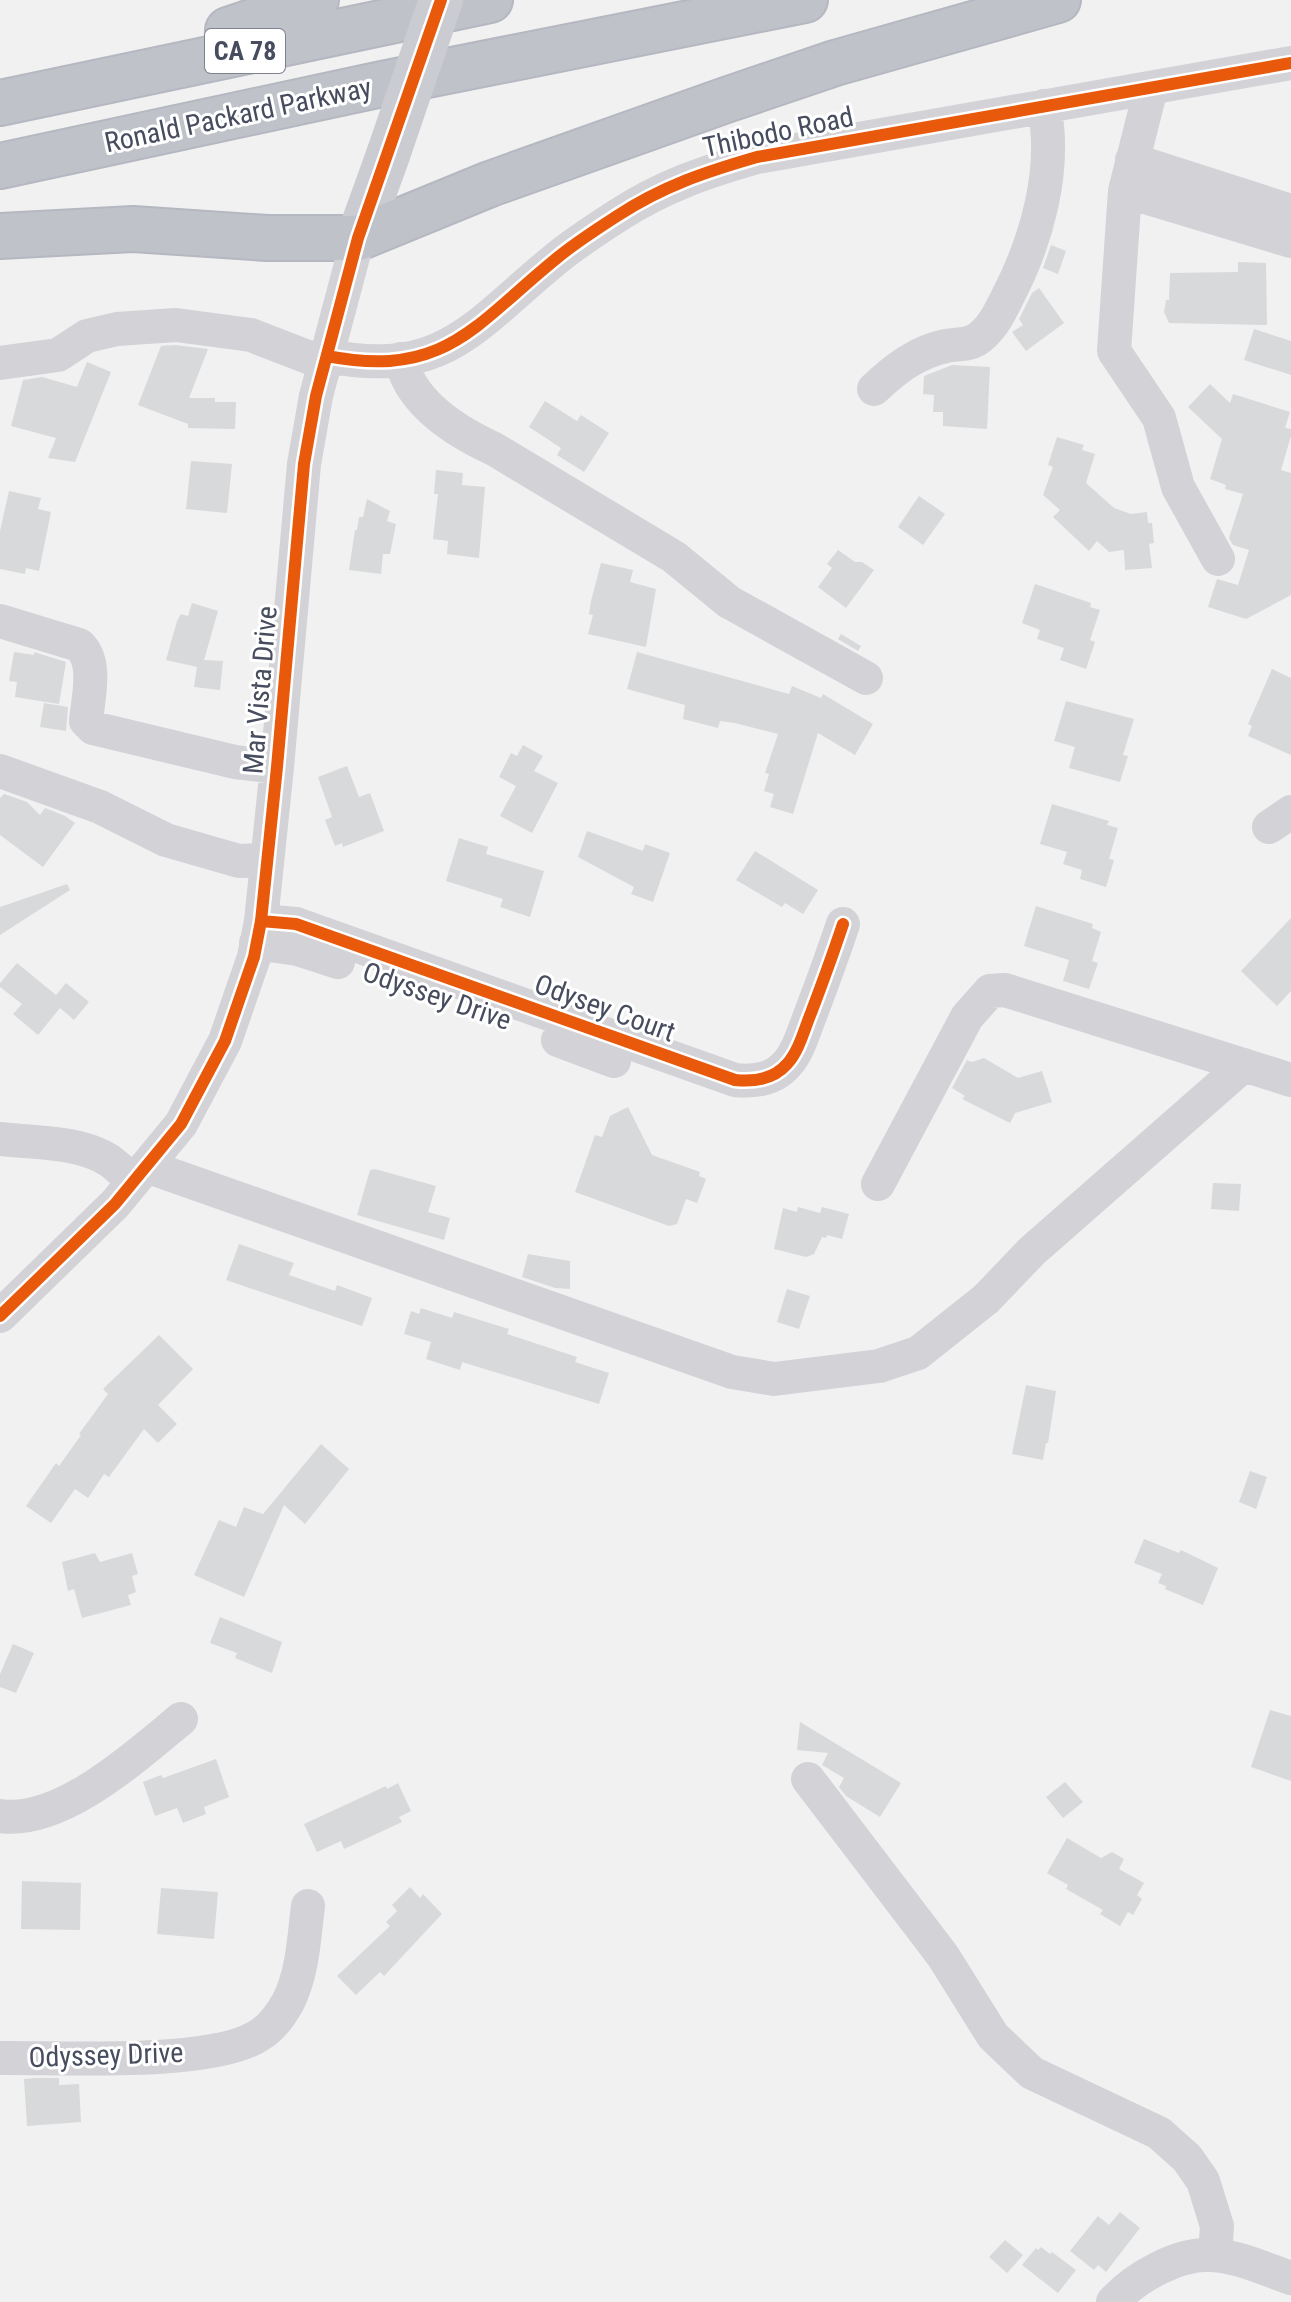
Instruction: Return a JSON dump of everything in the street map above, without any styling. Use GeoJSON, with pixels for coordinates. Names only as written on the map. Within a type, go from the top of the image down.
{"type":"FeatureCollection","features":[{"type":"Feature","properties":{"kind":"highway"},"geometry":{"type":"LineString","coordinates":[[47,93],[316,0]]}},
{"type":"Feature","properties":{"kind":"highway","name":"CA 78"},"geometry":{"type":"LineString","coordinates":[[0,103],[490,0]]}},
{"type":"Feature","properties":{"kind":"highway","name":"Ronald Packard Parkway"},"geometry":{"type":"LineString","coordinates":[[0,166],[395,81],[805,0]]}},
{"type":"Feature","properties":{"kind":"highway"},"geometry":{"type":"LineString","coordinates":[[0,236],[133,229],[267,238],[358,238],[516,174],[726,100],[835,63],[1058,0]]}},
{"type":"Feature","properties":{"kind":"main road","name":"Mar Vista Drive"},"geometry":{"type":"LineString","coordinates":[[358,238],[441,0]]}},
{"type":"Feature","properties":{"kind":"street","name":"Thibodo Road"},"geometry":{"type":"LineString","coordinates":[[0,363],[58,355],[87,336],[117,329],[176,325],[251,335],[326,360],[377,362],[430,353],[466,335],[557,258],[618,215],[675,183],[757,157],[1291,63]]}},
{"type":"Feature","properties":{"kind":"street"},"geometry":{"type":"LineString","coordinates":[[1151,88],[1128,175],[1114,351],[1159,418],[1178,487],[1218,559]]}},
{"type":"Feature","properties":{"kind":"street"},"geometry":{"type":"LineString","coordinates":[[874,389],[892,372],[921,353],[973,342],[989,329],[997,316],[1034,235],[1046,172],[1048,129],[1044,106]]}},
{"type":"Feature","properties":{"kind":"street"},"geometry":{"type":"LineString","coordinates":[[1128,175],[1291,211]]}},
{"type":"Feature","properties":{"kind":"street"},"geometry":{"type":"LineString","coordinates":[[1128,175],[1291,241]]}},
{"type":"Feature","properties":{"kind":"street","name":"Mar Vista Drive"},"geometry":{"type":"LineString","coordinates":[[0,1316],[115,1204],[181,1124],[225,1041],[259,932],[304,464],[316,396],[358,238]]}},
{"type":"Feature","properties":{"kind":"street"},"geometry":{"type":"LineString","coordinates":[[401,359],[405,377],[415,394],[471,438],[674,557],[729,602],[866,678]]}},
{"type":"Feature","properties":{"kind":"street"},"geometry":{"type":"LineString","coordinates":[[0,621],[79,645],[86,651],[90,664],[86,721],[93,728],[235,762],[277,767]]}},
{"type":"Feature","properties":{"kind":"street"},"geometry":{"type":"LineString","coordinates":[[0,771],[100,807],[166,840],[239,861],[266,860]]}},
{"type":"Feature","properties":{"kind":"street","name":"Odysey Court"},"geometry":{"type":"LineString","coordinates":[[259,932],[296,924],[735,1080],[748,1082],[760,1081],[788,1063],[807,1023],[843,924]]}},
{"type":"Feature","properties":{"kind":"street","name":"Odyssey Drive"},"geometry":{"type":"LineString","coordinates":[[259,932],[298,949],[467,1005],[614,1061]]}},
{"type":"Feature","properties":{"kind":"street"},"geometry":{"type":"LineString","coordinates":[[878,1184],[967,1017],[990,991],[1005,990],[1291,1080]]}},
{"type":"Feature","properties":{"kind":"street"},"geometry":{"type":"LineString","coordinates":[[0,1139],[92,1152],[140,1174],[613,1329],[732,1372],[774,1379],[879,1366],[918,1353],[986,1299],[1032,1251],[1244,1065]]}},
{"type":"Feature","properties":{"kind":"street"},"geometry":{"type":"LineString","coordinates":[[0,1816],[17,1818],[46,1812],[65,1803],[155,1741],[181,1719]]}},
{"type":"Feature","properties":{"kind":"street"},"geometry":{"type":"LineString","coordinates":[[808,1779],[943,1956],[993,2036],[1032,2073],[1159,2133],[1187,2158],[1203,2181],[1217,2226],[1215,2255]]}},
{"type":"Feature","properties":{"kind":"street","name":"Odyssey Drive"},"geometry":{"type":"LineString","coordinates":[[0,2058],[169,2057],[231,2046],[260,2035],[276,2020],[295,1985],[308,1906]]}},
{"type":"Feature","properties":{"kind":"street"},"geometry":{"type":"LineString","coordinates":[[1113,2302],[1142,2276],[1193,2255],[1215,2255],[1291,2278]]}},
{"type":"Feature","properties":{"kind":"building"},"geometry":{"type":"Polygon","coordinates":[[[1051,245],[1066,251],[1058,274],[1043,268],[1051,245]]]}},
{"type":"Feature","properties":{"kind":"building"},"geometry":{"type":"Polygon","coordinates":[[[1238,262],[1266,263],[1267,325],[1169,323],[1164,312],[1166,300],[1169,300],[1170,273],[1238,272],[1238,262]]]}},
{"type":"Feature","properties":{"kind":"building"},"geometry":{"type":"Polygon","coordinates":[[[1039,288],[1064,323],[1026,351],[1012,332],[1023,325],[1019,319],[1032,293],[1039,288]]]}},
{"type":"Feature","properties":{"kind":"building"},"geometry":{"type":"Polygon","coordinates":[[[1254,329],[1291,341],[1291,375],[1244,360],[1254,329]]]}},
{"type":"Feature","properties":{"kind":"building"},"geometry":{"type":"Polygon","coordinates":[[[161,346],[208,349],[189,398],[236,402],[235,429],[188,428],[188,424],[138,405],[161,346]]]}},
{"type":"Feature","properties":{"kind":"building"},"geometry":{"type":"Polygon","coordinates":[[[87,362],[111,372],[75,462],[48,458],[56,438],[11,426],[23,380],[42,377],[77,387],[87,362]]]}},
{"type":"Feature","properties":{"kind":"building"},"geometry":{"type":"Polygon","coordinates":[[[952,365],[990,367],[987,429],[943,426],[943,412],[933,412],[934,395],[923,394],[924,376],[952,365]]]}},
{"type":"Feature","properties":{"kind":"building"},"geometry":{"type":"Polygon","coordinates":[[[1210,384],[1230,403],[1233,394],[1290,412],[1285,428],[1291,429],[1291,436],[1281,470],[1291,473],[1291,595],[1246,619],[1208,607],[1217,579],[1238,585],[1249,550],[1233,545],[1229,538],[1243,494],[1225,489],[1226,485],[1210,479],[1222,439],[1188,407],[1210,384]]]}},
{"type":"Feature","properties":{"kind":"building"},"geometry":{"type":"Polygon","coordinates":[[[545,401],[577,421],[581,415],[609,433],[584,472],[557,455],[561,448],[529,427],[545,401]]]}},
{"type":"Feature","properties":{"kind":"building"},"geometry":{"type":"Polygon","coordinates":[[[1057,437],[1084,445],[1082,450],[1095,454],[1086,483],[1114,508],[1131,514],[1147,512],[1148,523],[1152,523],[1154,543],[1149,544],[1152,568],[1125,570],[1124,550],[1109,552],[1097,541],[1089,551],[1053,517],[1060,510],[1043,495],[1053,467],[1048,465],[1057,437]]]}},
{"type":"Feature","properties":{"kind":"building"},"geometry":{"type":"Polygon","coordinates":[[[191,461],[232,464],[227,513],[186,509],[191,461]]]}},
{"type":"Feature","properties":{"kind":"building"},"geometry":{"type":"Polygon","coordinates":[[[436,470],[463,473],[462,485],[485,487],[479,558],[447,554],[448,541],[433,539],[438,494],[434,494],[436,470]]]}},
{"type":"Feature","properties":{"kind":"building"},"geometry":{"type":"Polygon","coordinates":[[[9,491],[41,498],[38,509],[51,512],[39,571],[26,568],[25,574],[0,569],[0,531],[9,491]]]}},
{"type":"Feature","properties":{"kind":"building"},"geometry":{"type":"Polygon","coordinates":[[[919,496],[945,514],[923,545],[898,527],[919,496]]]}},
{"type":"Feature","properties":{"kind":"building"},"geometry":{"type":"Polygon","coordinates":[[[367,499],[390,511],[387,521],[396,524],[390,554],[383,554],[381,574],[349,570],[355,530],[359,517],[363,517],[367,499]]]}},
{"type":"Feature","properties":{"kind":"building"},"geometry":{"type":"Polygon","coordinates":[[[838,550],[874,570],[846,608],[818,587],[832,568],[827,564],[838,550]]]}},
{"type":"Feature","properties":{"kind":"building"},"geometry":{"type":"Polygon","coordinates":[[[601,563],[633,570],[630,582],[656,589],[646,647],[588,634],[593,615],[589,614],[591,601],[601,563]]]}},
{"type":"Feature","properties":{"kind":"building"},"geometry":{"type":"Polygon","coordinates":[[[1035,584],[1091,603],[1090,607],[1100,610],[1090,640],[1095,642],[1086,669],[1060,660],[1064,648],[1037,639],[1040,630],[1022,623],[1035,584]]]}},
{"type":"Feature","properties":{"kind":"building"},"geometry":{"type":"Polygon","coordinates":[[[192,603],[218,611],[204,660],[223,661],[220,690],[194,687],[197,667],[166,660],[177,621],[181,614],[188,616],[192,603]]]}},
{"type":"Feature","properties":{"kind":"building"},"geometry":{"type":"Polygon","coordinates":[[[841,634],[861,646],[858,651],[838,639],[841,634]]]}},
{"type":"Feature","properties":{"kind":"building"},"geometry":{"type":"Polygon","coordinates":[[[14,652],[34,655],[34,652],[66,662],[59,704],[15,697],[17,682],[9,681],[14,652]]]}},
{"type":"Feature","properties":{"kind":"building"},"geometry":{"type":"Polygon","coordinates":[[[637,652],[789,694],[792,686],[821,698],[823,694],[873,724],[855,755],[818,733],[793,814],[770,807],[774,794],[764,791],[769,774],[765,773],[778,734],[735,723],[720,721],[718,728],[683,719],[685,705],[627,689],[637,652]]]}},
{"type":"Feature","properties":{"kind":"building"},"geometry":{"type":"Polygon","coordinates":[[[1272,669],[1291,678],[1291,755],[1248,736],[1252,726],[1248,724],[1272,669]]]}},
{"type":"Feature","properties":{"kind":"building"},"geometry":{"type":"Polygon","coordinates":[[[1066,701],[1134,719],[1123,755],[1128,756],[1120,782],[1069,768],[1075,747],[1054,741],[1066,701]]]}},
{"type":"Feature","properties":{"kind":"building"},"geometry":{"type":"Polygon","coordinates":[[[44,703],[68,707],[66,731],[40,727],[44,703]]]}},
{"type":"Feature","properties":{"kind":"building"},"geometry":{"type":"Polygon","coordinates":[[[523,745],[543,756],[534,771],[558,783],[532,833],[500,816],[516,786],[499,777],[511,753],[517,756],[523,745]]]}},
{"type":"Feature","properties":{"kind":"building"},"geometry":{"type":"Polygon","coordinates":[[[347,766],[359,797],[370,793],[384,831],[343,847],[342,843],[335,846],[325,820],[332,817],[318,777],[347,766]]]}},
{"type":"Feature","properties":{"kind":"building"},"geometry":{"type":"Polygon","coordinates":[[[4,794],[27,802],[40,815],[45,808],[75,823],[43,867],[0,835],[0,798],[4,794]]]}},
{"type":"Feature","properties":{"kind":"building"},"geometry":{"type":"Polygon","coordinates":[[[1052,804],[1109,821],[1107,825],[1118,828],[1109,859],[1114,860],[1106,887],[1080,879],[1082,870],[1063,864],[1067,852],[1040,844],[1052,804]]]}},
{"type":"Feature","properties":{"kind":"building"},"geometry":{"type":"Polygon","coordinates":[[[587,831],[643,851],[645,844],[670,853],[653,902],[631,894],[634,887],[578,857],[587,831]]]}},
{"type":"Feature","properties":{"kind":"building"},"geometry":{"type":"Polygon","coordinates":[[[459,838],[488,847],[486,854],[544,871],[530,917],[500,907],[503,899],[446,881],[459,838]]]}},
{"type":"Feature","properties":{"kind":"building"},"geometry":{"type":"Polygon","coordinates":[[[755,851],[818,890],[803,914],[785,903],[782,907],[736,880],[755,851]]]}},
{"type":"Feature","properties":{"kind":"building"},"geometry":{"type":"Polygon","coordinates":[[[67,884],[70,890],[0,935],[0,907],[67,884]]]}},
{"type":"Feature","properties":{"kind":"building"},"geometry":{"type":"Polygon","coordinates":[[[1036,906],[1093,924],[1092,928],[1101,932],[1092,961],[1098,963],[1089,989],[1063,981],[1069,960],[1024,946],[1036,906]]]}},
{"type":"Feature","properties":{"kind":"building"},"geometry":{"type":"Polygon","coordinates":[[[1291,918],[1291,991],[1277,1006],[1241,971],[1291,918]]]}},
{"type":"Feature","properties":{"kind":"building"},"geometry":{"type":"Polygon","coordinates":[[[17,963],[56,995],[66,983],[89,1002],[74,1020],[60,1008],[38,1035],[13,1014],[22,1004],[0,987],[17,963]]]}},
{"type":"Feature","properties":{"kind":"building"},"geometry":{"type":"Polygon","coordinates":[[[984,1058],[1018,1078],[1042,1071],[1052,1102],[1015,1113],[1010,1123],[962,1099],[965,1096],[952,1088],[967,1060],[972,1062],[984,1058]]]}},
{"type":"Feature","properties":{"kind":"building"},"geometry":{"type":"Polygon","coordinates":[[[628,1107],[652,1155],[700,1172],[699,1176],[706,1179],[697,1203],[686,1199],[677,1224],[669,1226],[575,1192],[595,1135],[602,1137],[610,1116],[628,1107]]]}},
{"type":"Feature","properties":{"kind":"building"},"geometry":{"type":"Polygon","coordinates":[[[370,1170],[436,1186],[428,1212],[450,1218],[444,1240],[357,1215],[370,1170]]]}},
{"type":"Feature","properties":{"kind":"building"},"geometry":{"type":"Polygon","coordinates":[[[1213,1183],[1241,1184],[1239,1211],[1211,1209],[1213,1183]]]}},
{"type":"Feature","properties":{"kind":"building"},"geometry":{"type":"Polygon","coordinates":[[[798,1207],[820,1213],[822,1207],[849,1214],[842,1239],[827,1235],[826,1238],[822,1237],[814,1254],[806,1257],[774,1249],[783,1208],[797,1212],[798,1207]]]}},
{"type":"Feature","properties":{"kind":"building"},"geometry":{"type":"Polygon","coordinates":[[[239,1244],[294,1263],[289,1275],[335,1291],[337,1285],[372,1298],[362,1326],[226,1280],[239,1244]]]}},
{"type":"Feature","properties":{"kind":"building"},"geometry":{"type":"Polygon","coordinates":[[[528,1254],[570,1261],[570,1289],[555,1288],[522,1277],[528,1254]]]}},
{"type":"Feature","properties":{"kind":"building"},"geometry":{"type":"Polygon","coordinates":[[[787,1289],[810,1296],[799,1329],[777,1322],[787,1289]]]}},
{"type":"Feature","properties":{"kind":"building"},"geometry":{"type":"Polygon","coordinates":[[[421,1308],[452,1318],[454,1312],[509,1329],[507,1334],[577,1357],[575,1362],[609,1373],[599,1404],[462,1362],[460,1370],[426,1359],[431,1342],[404,1334],[411,1311],[419,1314],[421,1308]]]}},
{"type":"Feature","properties":{"kind":"building"},"geometry":{"type":"Polygon","coordinates":[[[159,1335],[193,1369],[158,1405],[177,1424],[158,1443],[144,1429],[109,1477],[104,1474],[88,1498],[75,1489],[51,1523],[26,1506],[56,1463],[59,1466],[108,1394],[103,1389],[159,1335]]]}},
{"type":"Feature","properties":{"kind":"building"},"geometry":{"type":"Polygon","coordinates":[[[1026,1385],[1056,1391],[1043,1460],[1012,1454],[1026,1385]]]}},
{"type":"Feature","properties":{"kind":"building"},"geometry":{"type":"Polygon","coordinates":[[[321,1444],[349,1469],[305,1524],[284,1505],[244,1597],[194,1575],[219,1520],[236,1527],[244,1507],[263,1514],[321,1444]]]}},
{"type":"Feature","properties":{"kind":"building"},"geometry":{"type":"Polygon","coordinates":[[[1250,1471],[1267,1477],[1256,1509],[1239,1502],[1250,1471]]]}},
{"type":"Feature","properties":{"kind":"building"},"geometry":{"type":"Polygon","coordinates":[[[1144,1539],[1179,1553],[1181,1550],[1218,1568],[1203,1605],[1165,1589],[1166,1586],[1158,1583],[1162,1574],[1134,1563],[1144,1539]]]}},
{"type":"Feature","properties":{"kind":"building"},"geometry":{"type":"Polygon","coordinates":[[[95,1553],[100,1562],[132,1553],[138,1574],[132,1576],[136,1592],[128,1595],[131,1605],[82,1618],[74,1589],[68,1591],[62,1562],[95,1553]]]}},
{"type":"Feature","properties":{"kind":"building"},"geometry":{"type":"Polygon","coordinates":[[[220,1617],[282,1642],[272,1673],[235,1658],[237,1653],[210,1643],[220,1617]]]}},
{"type":"Feature","properties":{"kind":"building"},"geometry":{"type":"Polygon","coordinates":[[[13,1644],[34,1653],[16,1693],[0,1687],[0,1674],[13,1644]]]}},
{"type":"Feature","properties":{"kind":"building"},"geometry":{"type":"Polygon","coordinates":[[[1270,1710],[1291,1716],[1291,1781],[1251,1767],[1270,1710]]]}},
{"type":"Feature","properties":{"kind":"building"},"geometry":{"type":"Polygon","coordinates":[[[800,1722],[901,1783],[880,1817],[846,1796],[839,1787],[844,1778],[822,1765],[828,1753],[797,1750],[800,1722]]]}},
{"type":"Feature","properties":{"kind":"building"},"geometry":{"type":"Polygon","coordinates":[[[216,1759],[229,1797],[204,1807],[206,1814],[183,1823],[177,1808],[155,1816],[143,1782],[216,1759]]]}},
{"type":"Feature","properties":{"kind":"building"},"geometry":{"type":"Polygon","coordinates":[[[1065,1782],[1083,1802],[1063,1818],[1046,1797],[1065,1782]]]}},
{"type":"Feature","properties":{"kind":"building"},"geometry":{"type":"Polygon","coordinates":[[[398,1783],[411,1811],[399,1817],[402,1822],[344,1849],[341,1841],[317,1852],[304,1824],[398,1783]]]}},
{"type":"Feature","properties":{"kind":"building"},"geometry":{"type":"Polygon","coordinates":[[[1067,1838],[1101,1858],[1112,1852],[1124,1859],[1119,1869],[1144,1883],[1137,1895],[1142,1899],[1133,1915],[1128,1912],[1120,1926],[1100,1914],[1103,1910],[1066,1889],[1068,1885],[1047,1873],[1067,1838]]]}},
{"type":"Feature","properties":{"kind":"building"},"geometry":{"type":"Polygon","coordinates":[[[22,1881],[81,1883],[80,1930],[21,1929],[22,1881]]]}},
{"type":"Feature","properties":{"kind":"building"},"geometry":{"type":"Polygon","coordinates":[[[410,1887],[420,1898],[423,1894],[442,1914],[384,1976],[380,1972],[356,1995],[337,1976],[390,1926],[386,1922],[397,1911],[392,1905],[410,1887]]]}},
{"type":"Feature","properties":{"kind":"building"},"geometry":{"type":"Polygon","coordinates":[[[161,1888],[218,1892],[214,1939],[157,1934],[161,1888]]]}},
{"type":"Feature","properties":{"kind":"building"},"geometry":{"type":"Polygon","coordinates":[[[59,2078],[59,2085],[79,2084],[81,2122],[27,2126],[24,2079],[59,2078]]]}},
{"type":"Feature","properties":{"kind":"building"},"geometry":{"type":"Polygon","coordinates":[[[1120,2212],[1140,2228],[1106,2272],[1098,2265],[1094,2270],[1070,2251],[1098,2216],[1109,2225],[1120,2212]]]}},
{"type":"Feature","properties":{"kind":"building"},"geometry":{"type":"Polygon","coordinates":[[[1005,2240],[1023,2255],[1007,2273],[989,2257],[1005,2240]]]}},
{"type":"Feature","properties":{"kind":"building"},"geometry":{"type":"Polygon","coordinates":[[[1041,2247],[1076,2270],[1058,2293],[1022,2265],[1036,2248],[1041,2247]]]}},
{"type":"Feature","properties":{"kind":"cycle path"},"geometry":{"type":"LineString","coordinates":[[0,1316],[115,1204],[181,1124],[225,1041],[254,957],[261,921],[277,767],[304,464],[316,396],[358,238],[441,0]]}},
{"type":"Feature","properties":{"kind":"cycle path"},"geometry":{"type":"LineString","coordinates":[[327,356],[368,361],[402,360],[430,353],[480,324],[564,252],[634,205],[702,174],[757,157],[1291,63]]}},
{"type":"Feature","properties":{"kind":"cycle path"},"geometry":{"type":"LineString","coordinates":[[261,921],[296,924],[735,1080],[749,1081],[776,1074],[795,1053],[843,924]]}}]}
